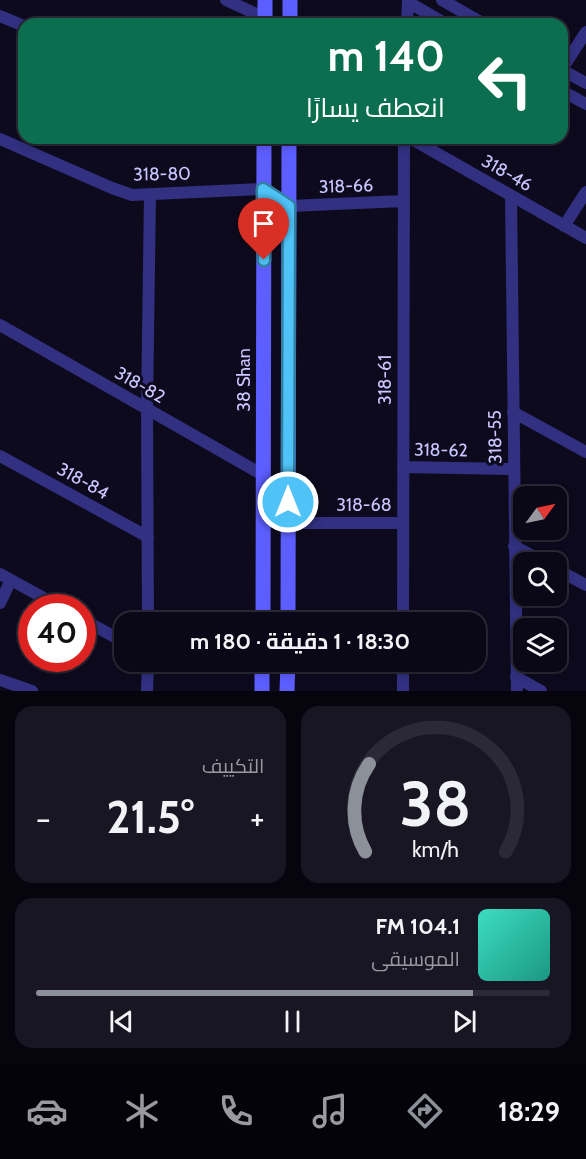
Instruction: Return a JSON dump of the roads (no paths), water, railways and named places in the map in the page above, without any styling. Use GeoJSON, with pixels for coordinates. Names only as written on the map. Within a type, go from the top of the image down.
{"type":"FeatureCollection","features":[{"type":"Feature","properties":{"kind":"street"},"geometry":{"type":"LineString","coordinates":[[226,0],[259,18]]}},
{"type":"Feature","properties":{"kind":"street"},"geometry":{"type":"LineString","coordinates":[[265,0],[265,18]]}},
{"type":"Feature","properties":{"kind":"street"},"geometry":{"type":"LineString","coordinates":[[290,0],[290,18]]}},
{"type":"Feature","properties":{"kind":"street"},"geometry":{"type":"LineString","coordinates":[[442,0],[474,18]]}},
{"type":"Feature","properties":{"kind":"street"},"geometry":{"type":"LineString","coordinates":[[407,18],[408,1],[436,18]]}},
{"type":"Feature","properties":{"kind":"street"},"geometry":{"type":"LineString","coordinates":[[0,16],[18,24]]}},
{"type":"Feature","properties":{"kind":"street"},"geometry":{"type":"LineString","coordinates":[[568,60],[586,32]]}},
{"type":"Feature","properties":{"kind":"street"},"geometry":{"type":"LineString","coordinates":[[568,72],[586,83]]}},
{"type":"Feature","properties":{"kind":"street"},"geometry":{"type":"LineString","coordinates":[[568,94],[586,104]]}},
{"type":"Feature","properties":{"kind":"street","name":"318-80"},"geometry":{"type":"LineString","coordinates":[[0,139],[132,195],[263,189]]}},
{"type":"Feature","properties":{"kind":"street","name":"38 Shan"},"geometry":{"type":"LineString","coordinates":[[262,612],[264,144]]}},
{"type":"Feature","properties":{"kind":"street"},"geometry":{"type":"LineString","coordinates":[[288,612],[289,144]]}},
{"type":"Feature","properties":{"kind":"street","name":"318-61"},"geometry":{"type":"LineString","coordinates":[[403,612],[404,144]]}},
{"type":"Feature","properties":{"kind":"street","name":"318-46"},"geometry":{"type":"LineString","coordinates":[[420,144],[586,238]]}},
{"type":"Feature","properties":{"kind":"street"},"geometry":{"type":"LineString","coordinates":[[263,189],[289,206]]}},
{"type":"Feature","properties":{"kind":"street"},"geometry":{"type":"LineString","coordinates":[[564,226],[586,192]]}},
{"type":"Feature","properties":{"kind":"street"},"geometry":{"type":"LineString","coordinates":[[148,612],[147,409],[150,194]]}},
{"type":"Feature","properties":{"kind":"street","name":"318-55"},"geometry":{"type":"LineString","coordinates":[[511,196],[517,691]]}},
{"type":"Feature","properties":{"kind":"street","name":"318-66"},"geometry":{"type":"LineString","coordinates":[[289,206],[404,201]]}},
{"type":"Feature","properties":{"kind":"street","name":"318-82"},"geometry":{"type":"LineString","coordinates":[[0,325],[263,475]]}},
{"type":"Feature","properties":{"kind":"street"},"geometry":{"type":"LineString","coordinates":[[513,412],[586,452]]}},
{"type":"Feature","properties":{"kind":"street","name":"318-84"},"geometry":{"type":"LineString","coordinates":[[0,456],[148,537]]}},
{"type":"Feature","properties":{"kind":"street","name":"318-62"},"geometry":{"type":"LineString","coordinates":[[403,467],[513,469]]}},
{"type":"Feature","properties":{"kind":"street","name":"318-68"},"geometry":{"type":"LineString","coordinates":[[288,523],[403,523]]}},
{"type":"Feature","properties":{"kind":"street"},"geometry":{"type":"LineString","coordinates":[[514,546],[525,552]]}},
{"type":"Feature","properties":{"kind":"street"},"geometry":{"type":"LineString","coordinates":[[567,575],[586,585]]}},
{"type":"Feature","properties":{"kind":"street"},"geometry":{"type":"LineString","coordinates":[[0,603],[6,577],[37,594]]}},
{"type":"Feature","properties":{"kind":"street"},"geometry":{"type":"LineString","coordinates":[[96,627],[114,637]]}},
{"type":"Feature","properties":{"kind":"street"},"geometry":{"type":"LineString","coordinates":[[147,691],[148,672]]}},
{"type":"Feature","properties":{"kind":"street"},"geometry":{"type":"LineString","coordinates":[[262,672],[262,691]]}},
{"type":"Feature","properties":{"kind":"street"},"geometry":{"type":"LineString","coordinates":[[288,672],[288,691]]}},
{"type":"Feature","properties":{"kind":"street"},"geometry":{"type":"LineString","coordinates":[[403,672],[403,691]]}},
{"type":"Feature","properties":{"kind":"street"},"geometry":{"type":"LineString","coordinates":[[516,677],[541,691]]}},
{"type":"Feature","properties":{"kind":"street"},"geometry":{"type":"LineString","coordinates":[[0,680],[32,691]]}}]}
